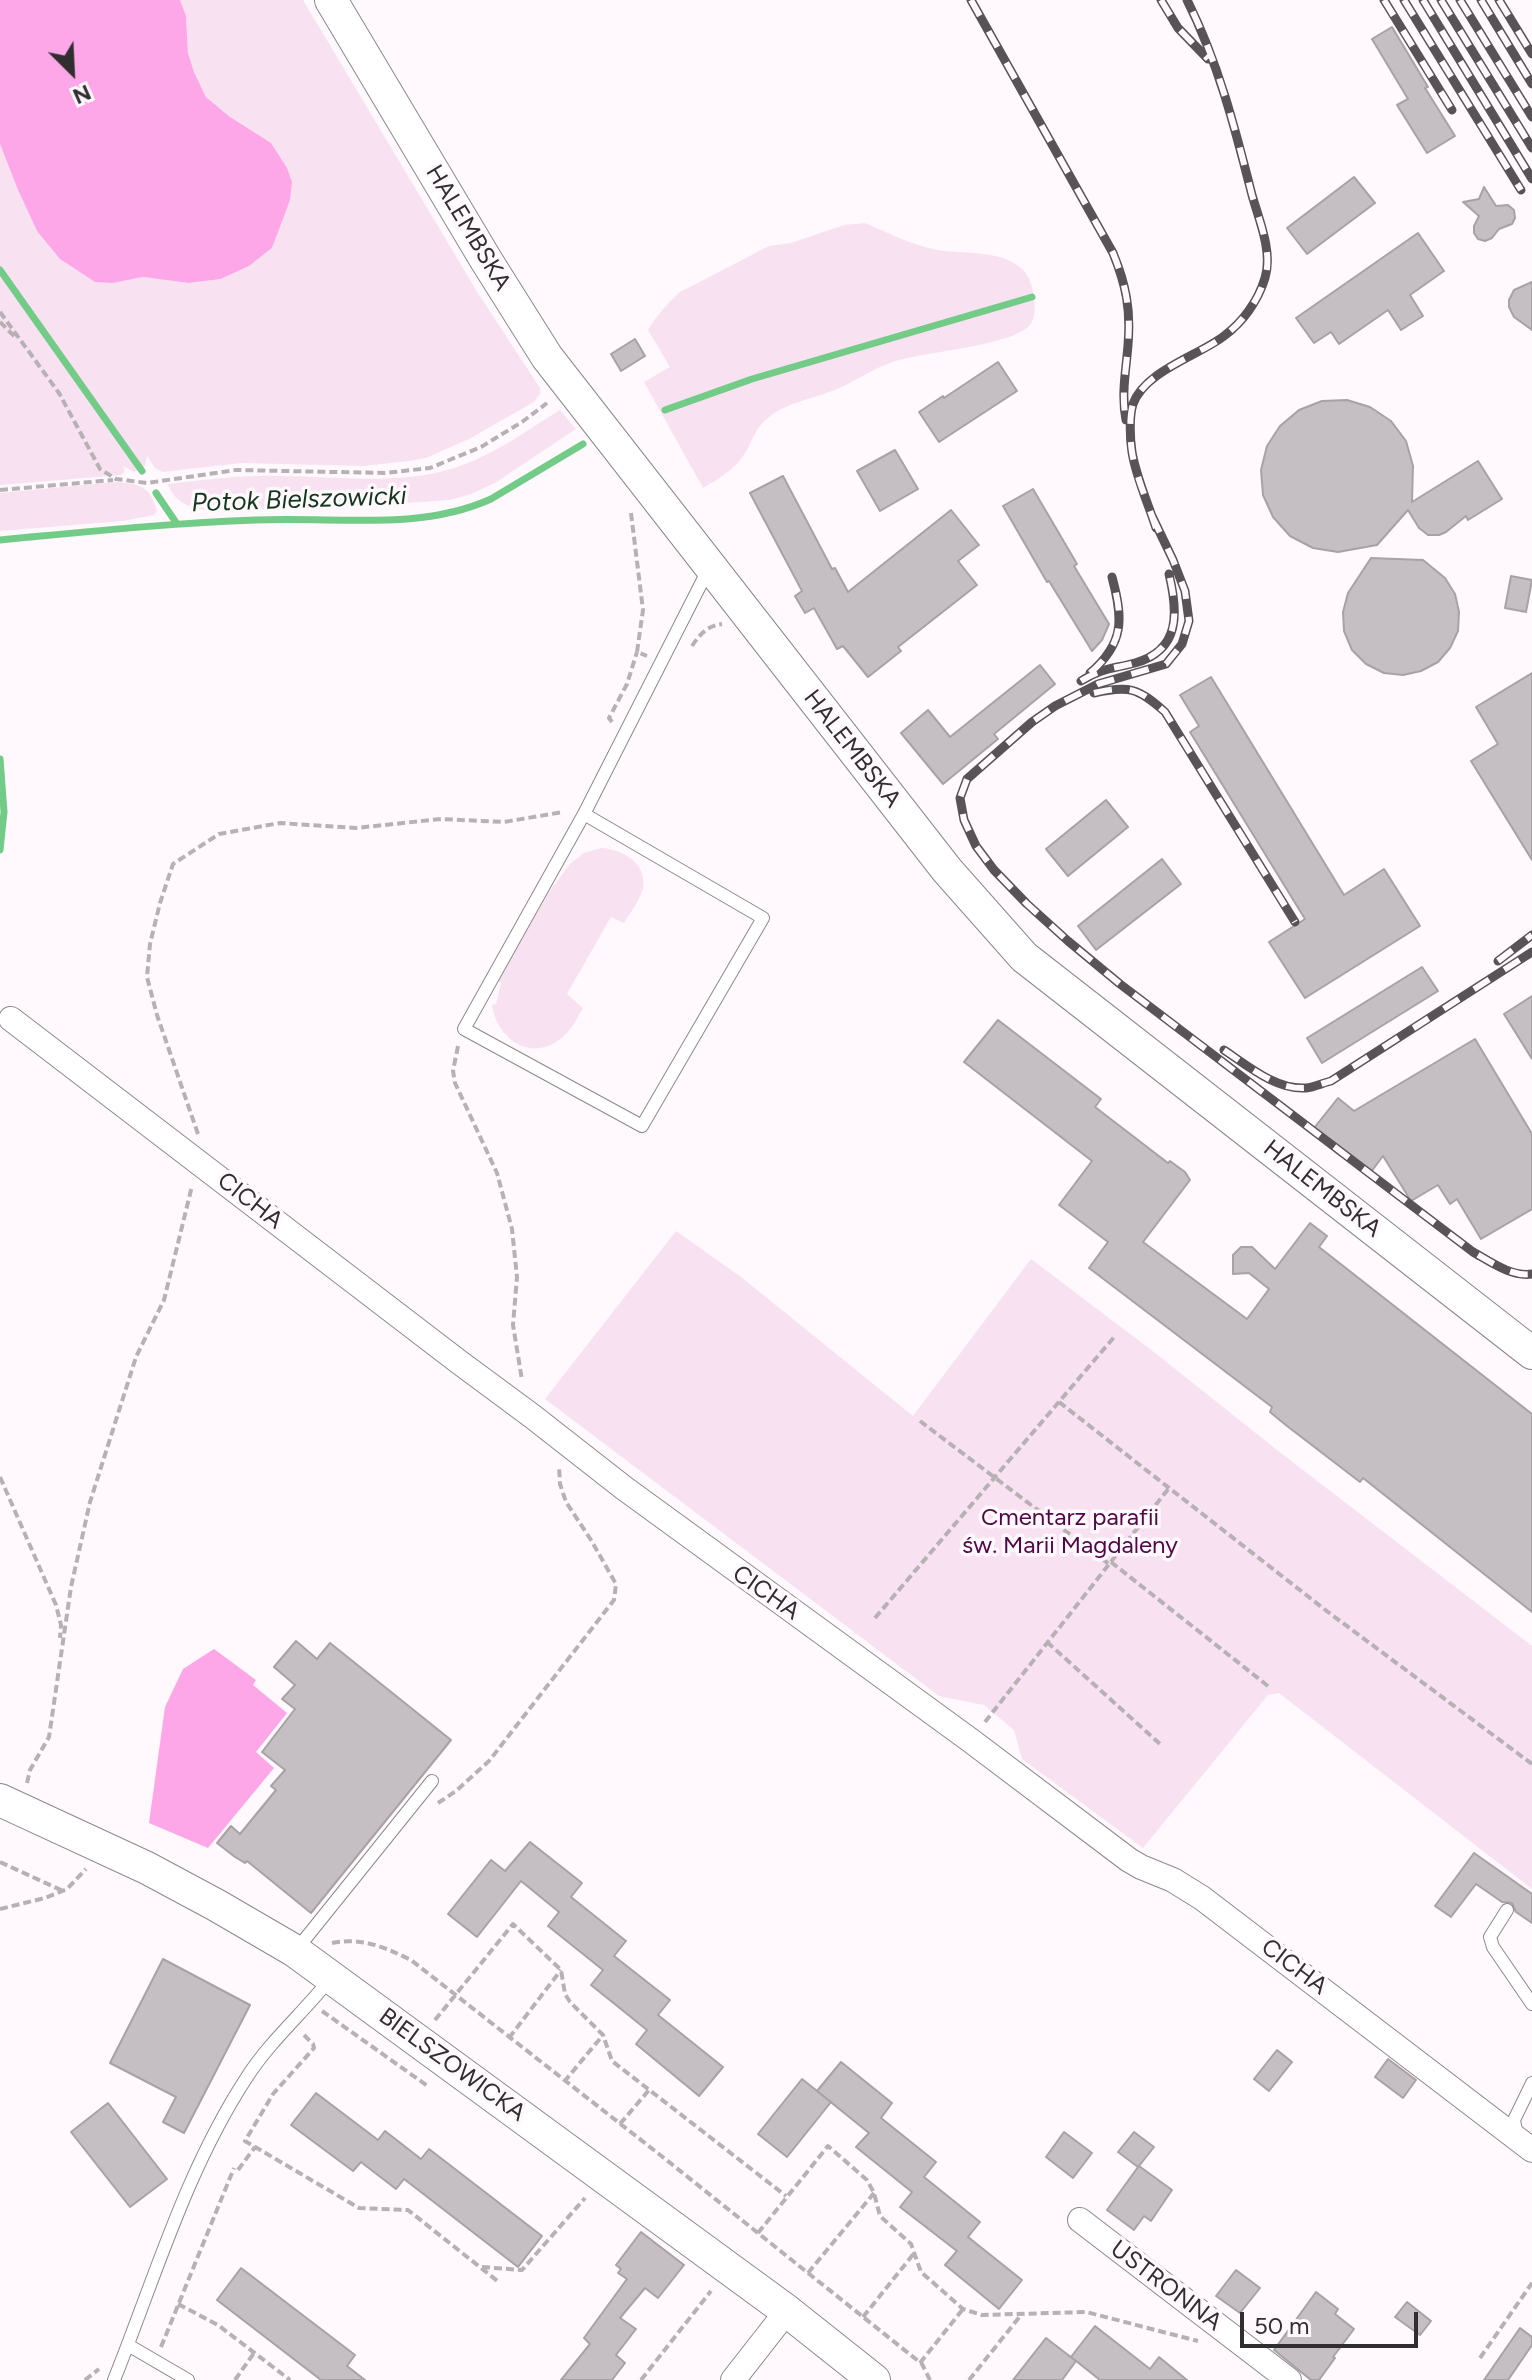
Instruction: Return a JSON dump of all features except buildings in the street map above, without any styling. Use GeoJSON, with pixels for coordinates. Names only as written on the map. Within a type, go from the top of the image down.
{"type":"FeatureCollection","features":[{"type":"Feature","properties":{"kind":"street","name":"HALEMBSKA"},"geometry":{"type":"LineString","coordinates":[[331,0],[547,357],[947,870],[1024,957],[1530,1345]]}},
{"type":"Feature","properties":{"kind":"street","name":"CICHA"},"geometry":{"type":"LineString","coordinates":[[11,1019],[717,1558],[970,1740],[1129,1860],[1173,1880],[1202,1898],[1525,2145]]}},
{"type":"Feature","properties":{"kind":"street","name":"BIELSZOWICKA"},"geometry":{"type":"LineString","coordinates":[[10,1804],[147,1868],[235,1915],[301,1944],[332,1977],[787,2311],[874,2380]]}},
{"type":"Feature","properties":{"kind":"street","name":"USTRONNA"},"geometry":{"type":"LineString","coordinates":[[1080,2220],[1289,2380]]}},
{"type":"Feature","properties":{"kind":"street"},"geometry":{"type":"LineString","coordinates":[[733,2380],[787,2311]]}},
{"type":"Feature","properties":{"kind":"lane"},"geometry":{"type":"LineString","coordinates":[[584,814],[763,918],[642,1126],[464,1029],[584,814],[710,567]]}},
{"type":"Feature","properties":{"kind":"lane"},"geometry":{"type":"LineString","coordinates":[[301,1944],[432,1781]]}},
{"type":"Feature","properties":{"kind":"lane"},"geometry":{"type":"LineString","coordinates":[[1507,1910],[1490,1937],[1493,1947],[1532,2004]]}},
{"type":"Feature","properties":{"kind":"lane"},"geometry":{"type":"LineString","coordinates":[[114,2380],[162,2250],[206,2148],[258,2061],[332,1977]]}},
{"type":"Feature","properties":{"kind":"lane"},"geometry":{"type":"LineString","coordinates":[[1525,2145],[1514,2120],[1532,2083]]}},
{"type":"Feature","properties":{"kind":"lane"},"geometry":{"type":"LineString","coordinates":[[128,2345],[188,2380]]}},
{"type":"Feature","properties":{"kind":"path"},"geometry":{"type":"LineString","coordinates":[[0,312],[59,393],[100,469],[116,479]]}},
{"type":"Feature","properties":{"kind":"path"},"geometry":{"type":"LineString","coordinates":[[0,322],[26,347]]}},
{"type":"Feature","properties":{"kind":"path"},"geometry":{"type":"LineString","coordinates":[[0,490],[116,479],[147,483],[236,470],[385,473],[430,468],[481,447],[558,395]]}},
{"type":"Feature","properties":{"kind":"path"},"geometry":{"type":"LineString","coordinates":[[10,1804],[49,1737],[71,1587],[90,1502],[136,1357],[164,1300],[195,1175],[198,1130],[174,1069],[147,977],[150,944],[173,864],[219,834],[280,823],[356,828],[441,819],[504,822],[573,811],[601,781]]}},
{"type":"Feature","properties":{"kind":"path"},"geometry":{"type":"LineString","coordinates":[[464,1029],[453,1071],[459,1093],[497,1173],[512,1229],[517,1277],[513,1325],[519,1366],[532,1416]]}},
{"type":"Feature","properties":{"kind":"path"},"geometry":{"type":"LineString","coordinates":[[875,1618],[1115,1336]]}},
{"type":"Feature","properties":{"kind":"path"},"geometry":{"type":"LineString","coordinates":[[1059,1402],[1328,1612],[1532,1764]]}},
{"type":"Feature","properties":{"kind":"path"},"geometry":{"type":"LineString","coordinates":[[920,1421],[1268,1686]]}},
{"type":"Feature","properties":{"kind":"path"},"geometry":{"type":"LineString","coordinates":[[428,1809],[456,1791],[489,1761],[614,1600],[616,1584],[562,1494],[559,1461]]}},
{"type":"Feature","properties":{"kind":"path"},"geometry":{"type":"LineString","coordinates":[[0,1477],[56,1605],[61,1625],[59,1660]]}},
{"type":"Feature","properties":{"kind":"path"},"geometry":{"type":"LineString","coordinates":[[970,1740],[1169,1488]]}},
{"type":"Feature","properties":{"kind":"path"},"geometry":{"type":"LineString","coordinates":[[1047,1642],[1160,1744]]}},
{"type":"Feature","properties":{"kind":"path"},"geometry":{"type":"LineString","coordinates":[[0,1862],[63,1891]]}},
{"type":"Feature","properties":{"kind":"path"},"geometry":{"type":"LineString","coordinates":[[0,1909],[63,1891],[93,1862]]}},
{"type":"Feature","properties":{"kind":"path"},"geometry":{"type":"LineString","coordinates":[[419,2040],[513,1924],[561,1970],[565,1994],[603,2035],[612,2061],[787,2197]]}},
{"type":"Feature","properties":{"kind":"path"},"geometry":{"type":"LineString","coordinates":[[301,1944],[321,1946],[348,1940],[377,1944],[411,1960],[920,2363],[930,2380]]}},
{"type":"Feature","properties":{"kind":"path"},"geometry":{"type":"LineString","coordinates":[[509,2038],[561,1970]]}},
{"type":"Feature","properties":{"kind":"path"},"geometry":{"type":"LineString","coordinates":[[304,2033],[314,2048],[273,2094],[245,2141],[359,2208],[408,2210],[500,2283]]}},
{"type":"Feature","properties":{"kind":"path"},"geometry":{"type":"LineString","coordinates":[[564,2082],[603,2035]]}},
{"type":"Feature","properties":{"kind":"path"},"geometry":{"type":"LineString","coordinates":[[620,2124],[649,2090]]}},
{"type":"Feature","properties":{"kind":"path"},"geometry":{"type":"LineString","coordinates":[[758,2233],[828,2146],[867,2180],[880,2216],[911,2244],[921,2272],[963,2309],[982,2315],[1086,2312],[1235,2350],[1241,2343]]}},
{"type":"Feature","properties":{"kind":"path"},"geometry":{"type":"LineString","coordinates":[[155,2361],[236,2169],[255,2147]]}},
{"type":"Feature","properties":{"kind":"path"},"geometry":{"type":"LineString","coordinates":[[808,2273],[874,2193]]}},
{"type":"Feature","properties":{"kind":"path"},"geometry":{"type":"LineString","coordinates":[[481,2267],[522,2270],[586,2196]]}},
{"type":"Feature","properties":{"kind":"path"},"geometry":{"type":"LineString","coordinates":[[863,2317],[915,2252]]}},
{"type":"Feature","properties":{"kind":"path"},"geometry":{"type":"LineString","coordinates":[[641,2380],[719,2281]]}},
{"type":"Feature","properties":{"kind":"path"},"geometry":{"type":"LineString","coordinates":[[1480,2358],[1532,2283]]}},
{"type":"Feature","properties":{"kind":"path"},"geometry":{"type":"LineString","coordinates":[[178,2304],[218,2325],[290,2380]]}},
{"type":"Feature","properties":{"kind":"path"},"geometry":{"type":"LineString","coordinates":[[920,2363],[963,2309]]}},
{"type":"Feature","properties":{"kind":"path"},"geometry":{"type":"LineString","coordinates":[[969,2380],[1021,2315]]}},
{"type":"Feature","properties":{"kind":"path"},"geometry":{"type":"LineString","coordinates":[[235,2380],[254,2353]]}},
{"type":"Feature","properties":{"kind":"green space"},"geometry":{"type":"Polygon","coordinates":[[[180,0],[303,0],[476,290],[540,388],[534,402],[469,439],[426,458],[410,461],[363,466],[241,463],[163,472],[155,468],[147,456],[145,466],[134,472],[123,466],[125,471],[121,475],[0,485],[0,144],[37,231],[113,283],[143,277],[190,283],[221,279],[249,266],[272,248],[281,222],[230,117],[206,97],[194,72],[188,53],[186,16],[180,0]]]}},
{"type":"Feature","properties":{"kind":"green space"},"geometry":{"type":"Polygon","coordinates":[[[865,223],[928,248],[989,255],[1012,262],[1026,273],[1032,288],[1035,304],[1033,320],[1020,332],[1004,339],[890,363],[837,389],[782,409],[760,426],[737,464],[703,488],[644,382],[670,367],[648,330],[680,292],[769,246],[791,243],[844,225],[865,223]]]}},
{"type":"Feature","properties":{"kind":"green space"},"geometry":{"type":"Polygon","coordinates":[[[560,410],[576,429],[495,483],[450,500],[323,509],[206,510],[182,503],[168,484],[250,476],[366,479],[432,474],[482,457],[560,410]]]}},
{"type":"Feature","properties":{"kind":"green space"},"geometry":{"type":"Polygon","coordinates":[[[116,482],[138,485],[147,491],[157,511],[154,515],[123,521],[0,531],[0,493],[116,482]]]}},
{"type":"Feature","properties":{"kind":"green space"},"geometry":{"type":"Polygon","coordinates":[[[601,848],[617,851],[637,865],[643,879],[642,893],[624,923],[611,917],[567,994],[583,1008],[572,1027],[561,1039],[545,1047],[524,1047],[506,1035],[495,1016],[492,1005],[496,1004],[501,983],[498,981],[549,892],[570,864],[584,853],[601,848]]]}},
{"type":"Feature","properties":{"kind":"green space","name":"Cmentarz parafii św. Marii Magdaleny"},"geometry":{"type":"Polygon","coordinates":[[[676,1231],[741,1277],[913,1416],[1031,1259],[1154,1352],[1532,1646],[1532,1889],[1279,1693],[1268,1695],[1143,1848],[1022,1759],[1014,1730],[984,1705],[939,1696],[545,1399],[676,1231]]]}},
{"type":"Feature","properties":{"kind":"shaded area"},"geometry":{"type":"Polygon","coordinates":[[[0,0],[180,0],[186,16],[188,53],[206,97],[230,117],[271,143],[287,168],[292,182],[290,200],[272,248],[249,266],[221,279],[189,283],[143,277],[113,283],[95,282],[60,259],[37,231],[0,144],[0,0]]]}},
{"type":"Feature","properties":{"kind":"shaded area"},"geometry":{"type":"Polygon","coordinates":[[[214,1649],[256,1680],[253,1685],[287,1713],[256,1752],[274,1768],[208,1848],[149,1823],[165,1707],[183,1669],[214,1649]]]}},
{"type":"Feature","properties":{"kind":"waterway"},"geometry":{"type":"LineString","coordinates":[[0,270],[142,471]]}},
{"type":"Feature","properties":{"kind":"waterway","name":"Potok Bielszowicki"},"geometry":{"type":"LineString","coordinates":[[665,410],[752,379],[1032,297]]}},
{"type":"Feature","properties":{"kind":"waterway","name":"Potok Bielszowicki"},"geometry":{"type":"LineString","coordinates":[[0,540],[224,521],[375,520],[434,516],[491,499],[583,444]]}},
{"type":"Feature","properties":{"kind":"waterway"},"geometry":{"type":"LineString","coordinates":[[156,493],[177,524]]}},
{"type":"Feature","properties":{"kind":"waterway"},"geometry":{"type":"LineString","coordinates":[[0,759],[4,812],[0,850]]}},
{"type":"Feature","properties":{"kind":"railway"},"geometry":{"type":"LineString","coordinates":[[971,0],[1118,265],[1129,320],[1124,392],[1126,420]]}},
{"type":"Feature","properties":{"kind":"railway"},"geometry":{"type":"LineString","coordinates":[[1161,0],[1178,28],[1208,59]]}},
{"type":"Feature","properties":{"kind":"railway"},"geometry":{"type":"LineString","coordinates":[[1156,528],[1132,452],[1130,428],[1133,404],[1139,392],[1160,373],[1213,343],[1237,324],[1258,295],[1267,268],[1264,236],[1232,120],[1217,71],[1187,0]]}},
{"type":"Feature","properties":{"kind":"railway"},"geometry":{"type":"LineString","coordinates":[[1384,0],[1452,110]]}},
{"type":"Feature","properties":{"kind":"railway"},"geometry":{"type":"LineString","coordinates":[[1404,0],[1521,190]]}},
{"type":"Feature","properties":{"kind":"railway"},"geometry":{"type":"LineString","coordinates":[[1423,0],[1532,179]]}},
{"type":"Feature","properties":{"kind":"railway"},"geometry":{"type":"LineString","coordinates":[[1441,0],[1532,148]]}},
{"type":"Feature","properties":{"kind":"railway"},"geometry":{"type":"LineString","coordinates":[[1460,0],[1532,117]]}},
{"type":"Feature","properties":{"kind":"railway"},"geometry":{"type":"LineString","coordinates":[[1481,0],[1532,84]]}},
{"type":"Feature","properties":{"kind":"railway"},"geometry":{"type":"LineString","coordinates":[[1499,0],[1532,54]]}},
{"type":"Feature","properties":{"kind":"railway"},"geometry":{"type":"LineString","coordinates":[[1152,516],[1185,591],[1189,621],[1182,644],[1166,664],[1098,684],[1055,706],[967,779],[960,798],[964,820],[976,846],[1027,904],[1120,984],[1473,1252],[1509,1271],[1532,1274]]}},
{"type":"Feature","properties":{"kind":"railway"},"geometry":{"type":"LineString","coordinates":[[1081,681],[1101,671],[1135,663],[1161,649],[1173,628],[1174,602],[1169,574]]}},
{"type":"Feature","properties":{"kind":"railway"},"geometry":{"type":"LineString","coordinates":[[1090,673],[1110,651],[1118,629],[1118,605],[1112,577]]}},
{"type":"Feature","properties":{"kind":"railway"},"geometry":{"type":"LineString","coordinates":[[1094,693],[1132,690],[1165,712],[1295,922]]}},
{"type":"Feature","properties":{"kind":"railway"},"geometry":{"type":"LineString","coordinates":[[1498,961],[1532,935]]}},
{"type":"Feature","properties":{"kind":"railway"},"geometry":{"type":"LineString","coordinates":[[1224,1050],[1263,1076],[1284,1085],[1306,1088],[1331,1081],[1532,952]]}}]}
